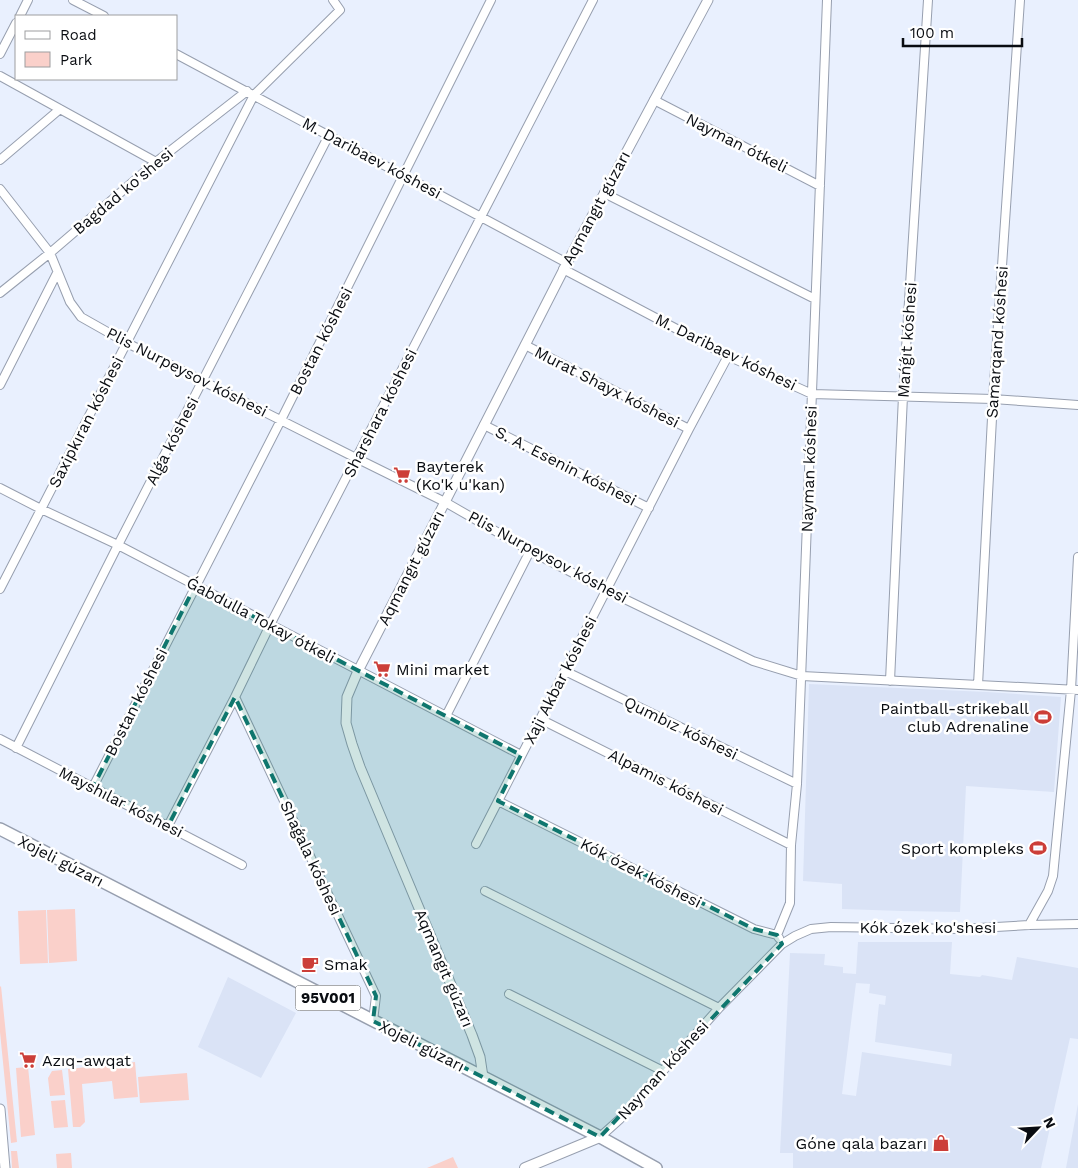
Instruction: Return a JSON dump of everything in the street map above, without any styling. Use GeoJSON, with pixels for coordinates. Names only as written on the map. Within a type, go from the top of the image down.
{"type":"FeatureCollection","features":[{"type":"Feature","properties":{"kind":"main road","name":"Xojeli gúzarı"},"geometry":{"type":"LineString","coordinates":[[0,829],[600,1137],[656,1168]]}},
{"type":"Feature","properties":{"kind":"main road","name":"Nayman kóshesi"},"geometry":{"type":"LineString","coordinates":[[526,1168],[600,1137]]}},
{"type":"Feature","properties":{"kind":"street"},"geometry":{"type":"LineString","coordinates":[[20,15],[28,0]]}},
{"type":"Feature","properties":{"kind":"street"},"geometry":{"type":"LineString","coordinates":[[73,0],[102,15]]}},
{"type":"Feature","properties":{"kind":"street"},"geometry":{"type":"LineString","coordinates":[[250,93],[340,10],[333,0]]}},
{"type":"Feature","properties":{"kind":"street","name":"Bostan kóshesi"},"geometry":{"type":"LineString","coordinates":[[93,787],[281,420],[491,0]]}},
{"type":"Feature","properties":{"kind":"street","name":"Sharshara kóshesi"},"geometry":{"type":"LineString","coordinates":[[168,826],[593,0]]}},
{"type":"Feature","properties":{"kind":"street","name":"Aqmangıt gúzarı"},"geometry":{"type":"LineString","coordinates":[[483,1077],[480,1057],[470,1030],[360,767],[346,723],[347,698],[358,671],[565,266],[708,0]]}},
{"type":"Feature","properties":{"kind":"street","name":"Nayman kóshesi"},"geometry":{"type":"LineString","coordinates":[[777,935],[790,903],[791,845],[802,676],[827,0]]}},
{"type":"Feature","properties":{"kind":"street","name":"Mańǵıt kóshesi"},"geometry":{"type":"LineString","coordinates":[[890,680],[903,396],[928,0]]}},
{"type":"Feature","properties":{"kind":"street","name":"Samarqand kóshesi"},"geometry":{"type":"LineString","coordinates":[[978,685],[993,399],[1020,0]]}},
{"type":"Feature","properties":{"kind":"street"},"geometry":{"type":"LineString","coordinates":[[0,54],[15,25]]}},
{"type":"Feature","properties":{"kind":"street","name":"M. Daribaev kóshesi"},"geometry":{"type":"LineString","coordinates":[[178,55],[481,217],[565,266],[728,356],[812,394],[993,399],[1078,405]]}},
{"type":"Feature","properties":{"kind":"street"},"geometry":{"type":"LineString","coordinates":[[0,76],[156,162]]}},
{"type":"Feature","properties":{"kind":"street","name":"Bagdad ko'shesi"},"geometry":{"type":"LineString","coordinates":[[0,293],[50,253],[156,162],[250,93]]}},
{"type":"Feature","properties":{"kind":"street","name":"Saxipkıran kóshesi"},"geometry":{"type":"LineString","coordinates":[[0,589],[127,342],[250,93]]}},
{"type":"Feature","properties":{"kind":"street","name":"Nayman ótkeli"},"geometry":{"type":"LineString","coordinates":[[654,100],[820,186]]}},
{"type":"Feature","properties":{"kind":"street"},"geometry":{"type":"LineString","coordinates":[[0,160],[60,109]]}},
{"type":"Feature","properties":{"kind":"street","name":"Alǵa kóshesi"},"geometry":{"type":"LineString","coordinates":[[16,748],[329,135]]}},
{"type":"Feature","properties":{"kind":"street","name":"Plis Nurpeysov kóshesi"},"geometry":{"type":"LineString","coordinates":[[0,189],[50,253],[70,302],[81,317],[203,381],[445,502],[530,551],[606,590],[753,661],[802,676],[1074,690]]}},
{"type":"Feature","properties":{"kind":"street"},"geometry":{"type":"LineString","coordinates":[[604,193],[815,299]]}},
{"type":"Feature","properties":{"kind":"street"},"geometry":{"type":"LineString","coordinates":[[0,386],[57,273]]}},
{"type":"Feature","properties":{"kind":"street","name":"Murat Shayx kóshesi"},"geometry":{"type":"LineString","coordinates":[[525,345],[689,429]]}},
{"type":"Feature","properties":{"kind":"street","name":"Xaji Akbar kóshesi"},"geometry":{"type":"LineString","coordinates":[[476,844],[728,356]]}},
{"type":"Feature","properties":{"kind":"street","name":"S. A. Esenin kóshesi"},"geometry":{"type":"LineString","coordinates":[[484,425],[649,508]]}},
{"type":"Feature","properties":{"kind":"street","name":"Ǵabdulla Tokay ótkeli"},"geometry":{"type":"LineString","coordinates":[[0,488],[40,510],[118,545],[521,755]]}},
{"type":"Feature","properties":{"kind":"street"},"geometry":{"type":"LineString","coordinates":[[446,716],[530,551]]}},
{"type":"Feature","properties":{"kind":"street"},"geometry":{"type":"LineString","coordinates":[[1028,925],[1048,891],[1053,876],[1074,690],[1078,557]]}},
{"type":"Feature","properties":{"kind":"street","name":"Qumbız kóshesi"},"geometry":{"type":"LineString","coordinates":[[565,671],[796,784]]}},
{"type":"Feature","properties":{"kind":"street","name":"Shaǵala kóshesi"},"geometry":{"type":"LineString","coordinates":[[235,697],[376,996],[373,1021]]}},
{"type":"Feature","properties":{"kind":"street","name":"Alpamıs kóshesi"},"geometry":{"type":"LineString","coordinates":[[540,719],[791,845]]}},
{"type":"Feature","properties":{"kind":"street","name":"Mayshılar kóshesi"},"geometry":{"type":"LineString","coordinates":[[0,739],[242,865]]}},
{"type":"Feature","properties":{"kind":"street","name":"Kók ózek kóshesi"},"geometry":{"type":"LineString","coordinates":[[498,801],[754,930],[777,935]]}},
{"type":"Feature","properties":{"kind":"street"},"geometry":{"type":"LineString","coordinates":[[484,891],[719,1008]]}},
{"type":"Feature","properties":{"kind":"street","name":"Kók ózek ko'shesi"},"geometry":{"type":"LineString","coordinates":[[782,944],[794,936],[811,929],[831,927],[961,929],[1078,924]]}},
{"type":"Feature","properties":{"kind":"street"},"geometry":{"type":"LineString","coordinates":[[777,935],[782,944]]}},
{"type":"Feature","properties":{"kind":"street","name":"Nayman kóshesi"},"geometry":{"type":"LineString","coordinates":[[600,1137],[620,1119],[719,1008],[782,944]]}},
{"type":"Feature","properties":{"kind":"street"},"geometry":{"type":"LineString","coordinates":[[509,994],[663,1071]]}},
{"type":"Feature","properties":{"kind":"street"},"geometry":{"type":"LineString","coordinates":[[0,1109],[5,1168]]}},
{"type":"Feature","properties":{"kind":"highlighted area"},"geometry":{"type":"Polygon","coordinates":[[[195,586],[521,755],[498,801],[754,929],[777,935],[782,944],[600,1137],[373,1021],[376,996],[235,697],[168,826],[93,787],[195,586]]]}},
{"type":"Feature","properties":{"kind":"shaded area"},"geometry":{"type":"Polygon","coordinates":[[[809,684],[1061,697],[1054,792],[966,786],[960,912],[842,909],[842,884],[803,881],[809,684]]]}},
{"type":"Feature","properties":{"kind":"shaded area"},"geometry":{"type":"Polygon","coordinates":[[[858,942],[952,942],[950,974],[980,977],[982,975],[1012,980],[1017,957],[1078,968],[1078,1039],[1070,1038],[1041,1168],[793,1168],[793,1153],[780,1153],[790,953],[825,954],[824,965],[843,967],[843,973],[856,974],[858,942]],[[856,983],[842,1094],[856,1096],[862,1052],[951,1066],[952,1054],[875,1042],[879,1004],[885,1005],[886,996],[869,993],[870,984],[856,983]]]}},
{"type":"Feature","properties":{"kind":"shaded area"},"geometry":{"type":"Polygon","coordinates":[[[228,977],[296,1013],[261,1078],[198,1047],[228,977]]]}},
{"type":"Feature","properties":{"kind":"shaded area"},"geometry":{"type":"Polygon","coordinates":[[[1078,1104],[1078,1168],[1066,1168],[1078,1104]]]}},
{"type":"Feature","properties":{"kind":"green space"},"geometry":{"type":"Polygon","coordinates":[[[75,909],[77,961],[49,963],[47,910],[75,909]]]}},
{"type":"Feature","properties":{"kind":"green space"},"geometry":{"type":"Polygon","coordinates":[[[46,910],[48,963],[20,964],[18,911],[46,910]]]}},
{"type":"Feature","properties":{"kind":"green space"},"geometry":{"type":"Polygon","coordinates":[[[1,986],[17,1142],[11,1143],[0,1032],[1,986]]]}},
{"type":"Feature","properties":{"kind":"green space"},"geometry":{"type":"Polygon","coordinates":[[[135,1062],[138,1097],[114,1099],[112,1081],[82,1084],[85,1122],[80,1127],[73,1127],[68,1069],[135,1062]]]}},
{"type":"Feature","properties":{"kind":"green space"},"geometry":{"type":"Polygon","coordinates":[[[28,1067],[35,1135],[21,1137],[16,1068],[28,1067]]]}},
{"type":"Feature","properties":{"kind":"green space"},"geometry":{"type":"Polygon","coordinates":[[[62,1070],[65,1095],[50,1096],[48,1078],[52,1071],[62,1070]]]}},
{"type":"Feature","properties":{"kind":"green space"},"geometry":{"type":"Polygon","coordinates":[[[187,1073],[189,1100],[140,1103],[138,1077],[187,1073]]]}},
{"type":"Feature","properties":{"kind":"green space"},"geometry":{"type":"Polygon","coordinates":[[[65,1100],[68,1127],[54,1128],[51,1101],[65,1100]]]}},
{"type":"Feature","properties":{"kind":"green space"},"geometry":{"type":"Polygon","coordinates":[[[11,1151],[17,1151],[19,1168],[12,1168],[11,1151]]]}},
{"type":"Feature","properties":{"kind":"green space"},"geometry":{"type":"Polygon","coordinates":[[[71,1153],[72,1168],[57,1168],[56,1154],[71,1153]]]}},
{"type":"Feature","properties":{"kind":"green space"},"geometry":{"type":"Polygon","coordinates":[[[453,1157],[458,1168],[427,1168],[453,1157]]]}},
{"type":"Feature","properties":{"kind":"place","name":"Bayterek (Ko'k u'kan)"},"geometry":{"type":"Point","coordinates":[402,475]}},
{"type":"Feature","properties":{"kind":"place","name":"Mini market"},"geometry":{"type":"Point","coordinates":[382,669]}},
{"type":"Feature","properties":{"kind":"place","name":"Paintball-strikeball club Adrenaline"},"geometry":{"type":"Point","coordinates":[1043,717]}},
{"type":"Feature","properties":{"kind":"place","name":"Sport kompleks"},"geometry":{"type":"Point","coordinates":[1038,848]}},
{"type":"Feature","properties":{"kind":"place","name":"Smak"},"geometry":{"type":"Point","coordinates":[310,964]}},
{"type":"Feature","properties":{"kind":"place","name":"Azıq-awqat"},"geometry":{"type":"Point","coordinates":[28,1060]}},
{"type":"Feature","properties":{"kind":"place","name":"Góne qala bazarı"},"geometry":{"type":"Point","coordinates":[941,1143]}}]}
